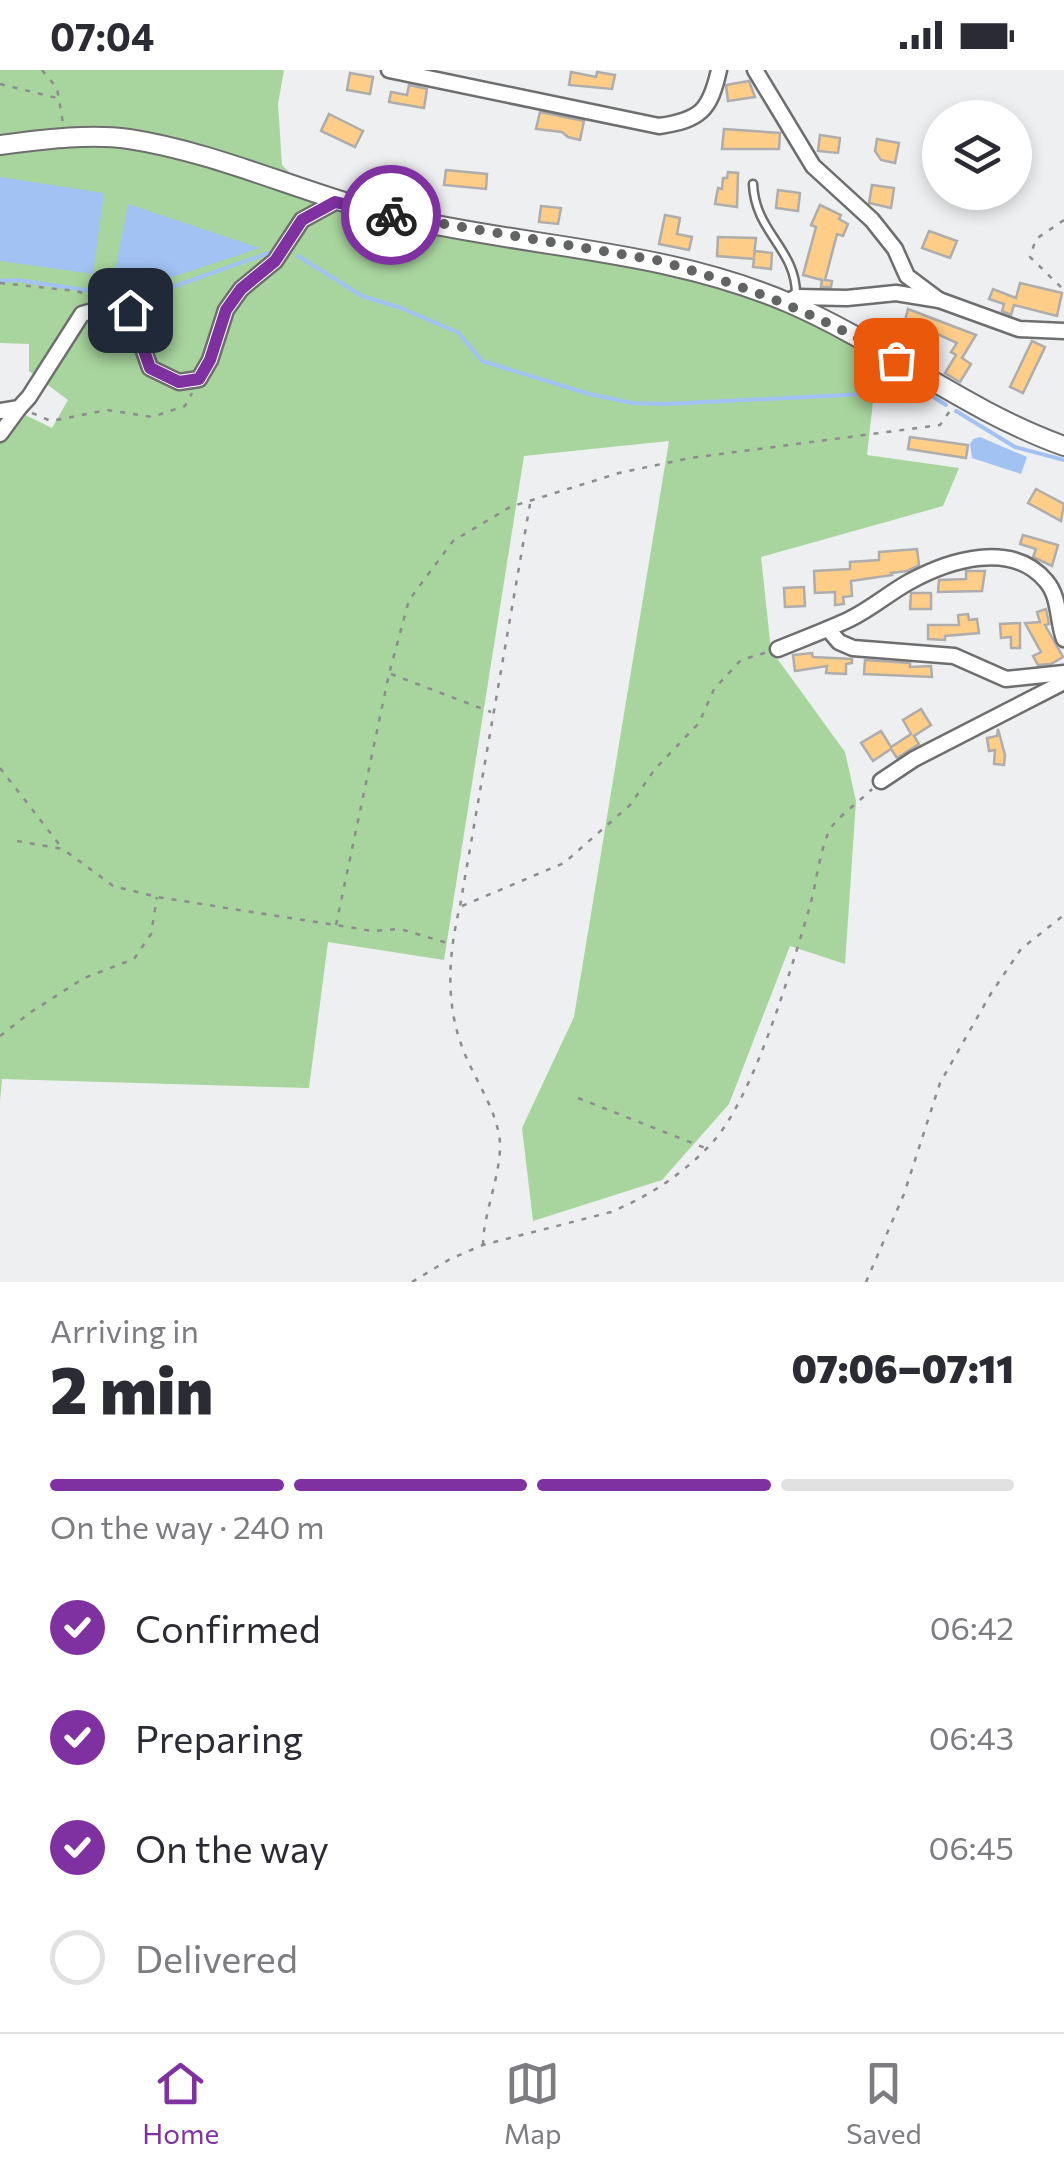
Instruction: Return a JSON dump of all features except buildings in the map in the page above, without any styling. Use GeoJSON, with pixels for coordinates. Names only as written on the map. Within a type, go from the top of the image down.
{"type":"FeatureCollection","features":[{"type":"Feature","properties":{"kind":"street"},"geometry":{"type":"LineString","coordinates":[[390,70],[659,126],[693,118],[705,108],[713,97],[719,70]]}},
{"type":"Feature","properties":{"kind":"street"},"geometry":{"type":"LineString","coordinates":[[755,70],[813,166],[872,220],[894,249],[907,276],[939,300]]}},
{"type":"Feature","properties":{"kind":"street"},"geometry":{"type":"LineString","coordinates":[[0,144],[125,138],[164,146],[335,202],[416,221],[656,260],[792,300],[960,397],[1026,432],[1064,446]]}},
{"type":"Feature","properties":{"kind":"street"},"geometry":{"type":"LineString","coordinates":[[0,434],[82,314],[113,305],[130,310],[150,368],[179,382],[199,379],[210,360],[226,310],[241,289],[275,261],[302,220],[335,202]]}},
{"type":"Feature","properties":{"kind":"street"},"geometry":{"type":"LineString","coordinates":[[896,293],[907,276]]}},
{"type":"Feature","properties":{"kind":"street"},"geometry":{"type":"LineString","coordinates":[[792,300],[896,293],[939,300],[1020,329],[1064,330]]}},
{"type":"Feature","properties":{"kind":"street"},"geometry":{"type":"LineString","coordinates":[[0,411],[20,408]]}},
{"type":"Feature","properties":{"kind":"street"},"geometry":{"type":"LineString","coordinates":[[778,650],[853,618],[911,580],[980,557],[1010,558],[1040,575],[1056,599],[1064,639]]}},
{"type":"Feature","properties":{"kind":"street"},"geometry":{"type":"LineString","coordinates":[[828,629],[839,642],[853,648],[954,656],[1006,679],[1064,673]]}},
{"type":"Feature","properties":{"kind":"street"},"geometry":{"type":"LineString","coordinates":[[880,781],[914,759],[1064,682]]}},
{"type":"Feature","properties":{"kind":"lane"},"geometry":{"type":"LineString","coordinates":[[752,184],[760,220],[786,256],[796,278],[792,300]]}},
{"type":"Feature","properties":{"kind":"path"},"geometry":{"type":"LineString","coordinates":[[42,70],[57,88],[66,139]]}},
{"type":"Feature","properties":{"kind":"path"},"geometry":{"type":"LineString","coordinates":[[0,84],[59,98]]}},
{"type":"Feature","properties":{"kind":"path"},"geometry":{"type":"LineString","coordinates":[[1064,220],[1036,239],[1030,257],[1064,290]]}},
{"type":"Feature","properties":{"kind":"path"},"geometry":{"type":"LineString","coordinates":[[0,282],[77,291],[113,305]]}},
{"type":"Feature","properties":{"kind":"path"},"geometry":{"type":"LineString","coordinates":[[20,408],[51,421],[107,410],[152,417],[185,406],[199,379]]}},
{"type":"Feature","properties":{"kind":"path"},"geometry":{"type":"LineString","coordinates":[[336,926],[389,674],[409,600],[453,542],[510,507],[619,473],[690,458],[940,426],[960,397]]}},
{"type":"Feature","properties":{"kind":"path"},"geometry":{"type":"LineString","coordinates":[[483,1244],[500,1132],[460,1042],[450,987],[450,944],[460,906],[530,502]]}},
{"type":"Feature","properties":{"kind":"path"},"geometry":{"type":"LineString","coordinates":[[460,906],[564,863],[630,805],[655,769],[699,723],[714,689],[740,660],[778,650]]}},
{"type":"Feature","properties":{"kind":"path"},"geometry":{"type":"LineString","coordinates":[[389,674],[492,712]]}},
{"type":"Feature","properties":{"kind":"path"},"geometry":{"type":"LineString","coordinates":[[0,768],[63,849],[113,886],[157,897],[336,926],[373,931],[400,929],[450,944]]}},
{"type":"Feature","properties":{"kind":"path"},"geometry":{"type":"LineString","coordinates":[[412,1282],[483,1244],[629,1205],[672,1180],[706,1148],[732,1114],[758,1058],[791,969],[830,828],[880,781]]}},
{"type":"Feature","properties":{"kind":"path"},"geometry":{"type":"LineString","coordinates":[[18,841],[63,849]]}},
{"type":"Feature","properties":{"kind":"path"},"geometry":{"type":"LineString","coordinates":[[0,1036],[84,978],[134,959],[152,934],[157,897]]}},
{"type":"Feature","properties":{"kind":"path"},"geometry":{"type":"LineString","coordinates":[[866,1282],[904,1194],[940,1084],[1021,948],[1064,915]]}},
{"type":"Feature","properties":{"kind":"path"},"geometry":{"type":"LineString","coordinates":[[578,1098],[706,1148]]}},
{"type":"Feature","properties":{"kind":"green space"},"geometry":{"type":"Polygon","coordinates":[[[0,70],[284,70],[278,104],[282,165],[299,182],[469,222],[637,255],[786,312],[878,358],[867,455],[959,468],[943,506],[761,557],[771,650],[845,752],[856,801],[845,964],[790,946],[729,1104],[662,1180],[533,1221],[522,1128],[574,1017],[669,441],[524,456],[444,960],[328,942],[309,1088],[2,1079],[0,1101],[0,436],[19,412],[52,428],[68,400],[29,371],[29,344],[0,343],[0,70]]]}},
{"type":"Feature","properties":{"kind":"water"},"geometry":{"type":"Polygon","coordinates":[[[0,177],[104,193],[93,274],[0,261],[0,177]]]}},
{"type":"Feature","properties":{"kind":"water"},"geometry":{"type":"Polygon","coordinates":[[[128,204],[260,248],[145,286],[113,281],[128,204]]]}},
{"type":"Feature","properties":{"kind":"water"},"geometry":{"type":"Polygon","coordinates":[[[980,437],[1027,457],[1021,474],[972,458],[970,444],[980,437]]]}},
{"type":"Feature","properties":{"kind":"waterway"},"geometry":{"type":"LineString","coordinates":[[0,281],[17,280],[141,298],[271,252]]}},
{"type":"Feature","properties":{"kind":"waterway"},"geometry":{"type":"LineString","coordinates":[[298,256],[362,296],[459,333],[482,361],[589,394],[633,403],[666,404],[924,391],[946,405]]}},
{"type":"Feature","properties":{"kind":"waterway"},"geometry":{"type":"LineString","coordinates":[[956,411],[1015,447],[1064,460]]}},
{"type":"Feature","properties":{"kind":"way so far"},"geometry":{"type":"LineString","coordinates":[[391,215],[656,260],[716,277],[788,302],[896,360]]}},
{"type":"Feature","properties":{"kind":"route"},"geometry":{"type":"LineString","coordinates":[[130,310],[150,368],[179,382],[199,379],[210,360],[226,310],[241,289],[275,261],[302,220],[335,202],[391,215]]}}]}
